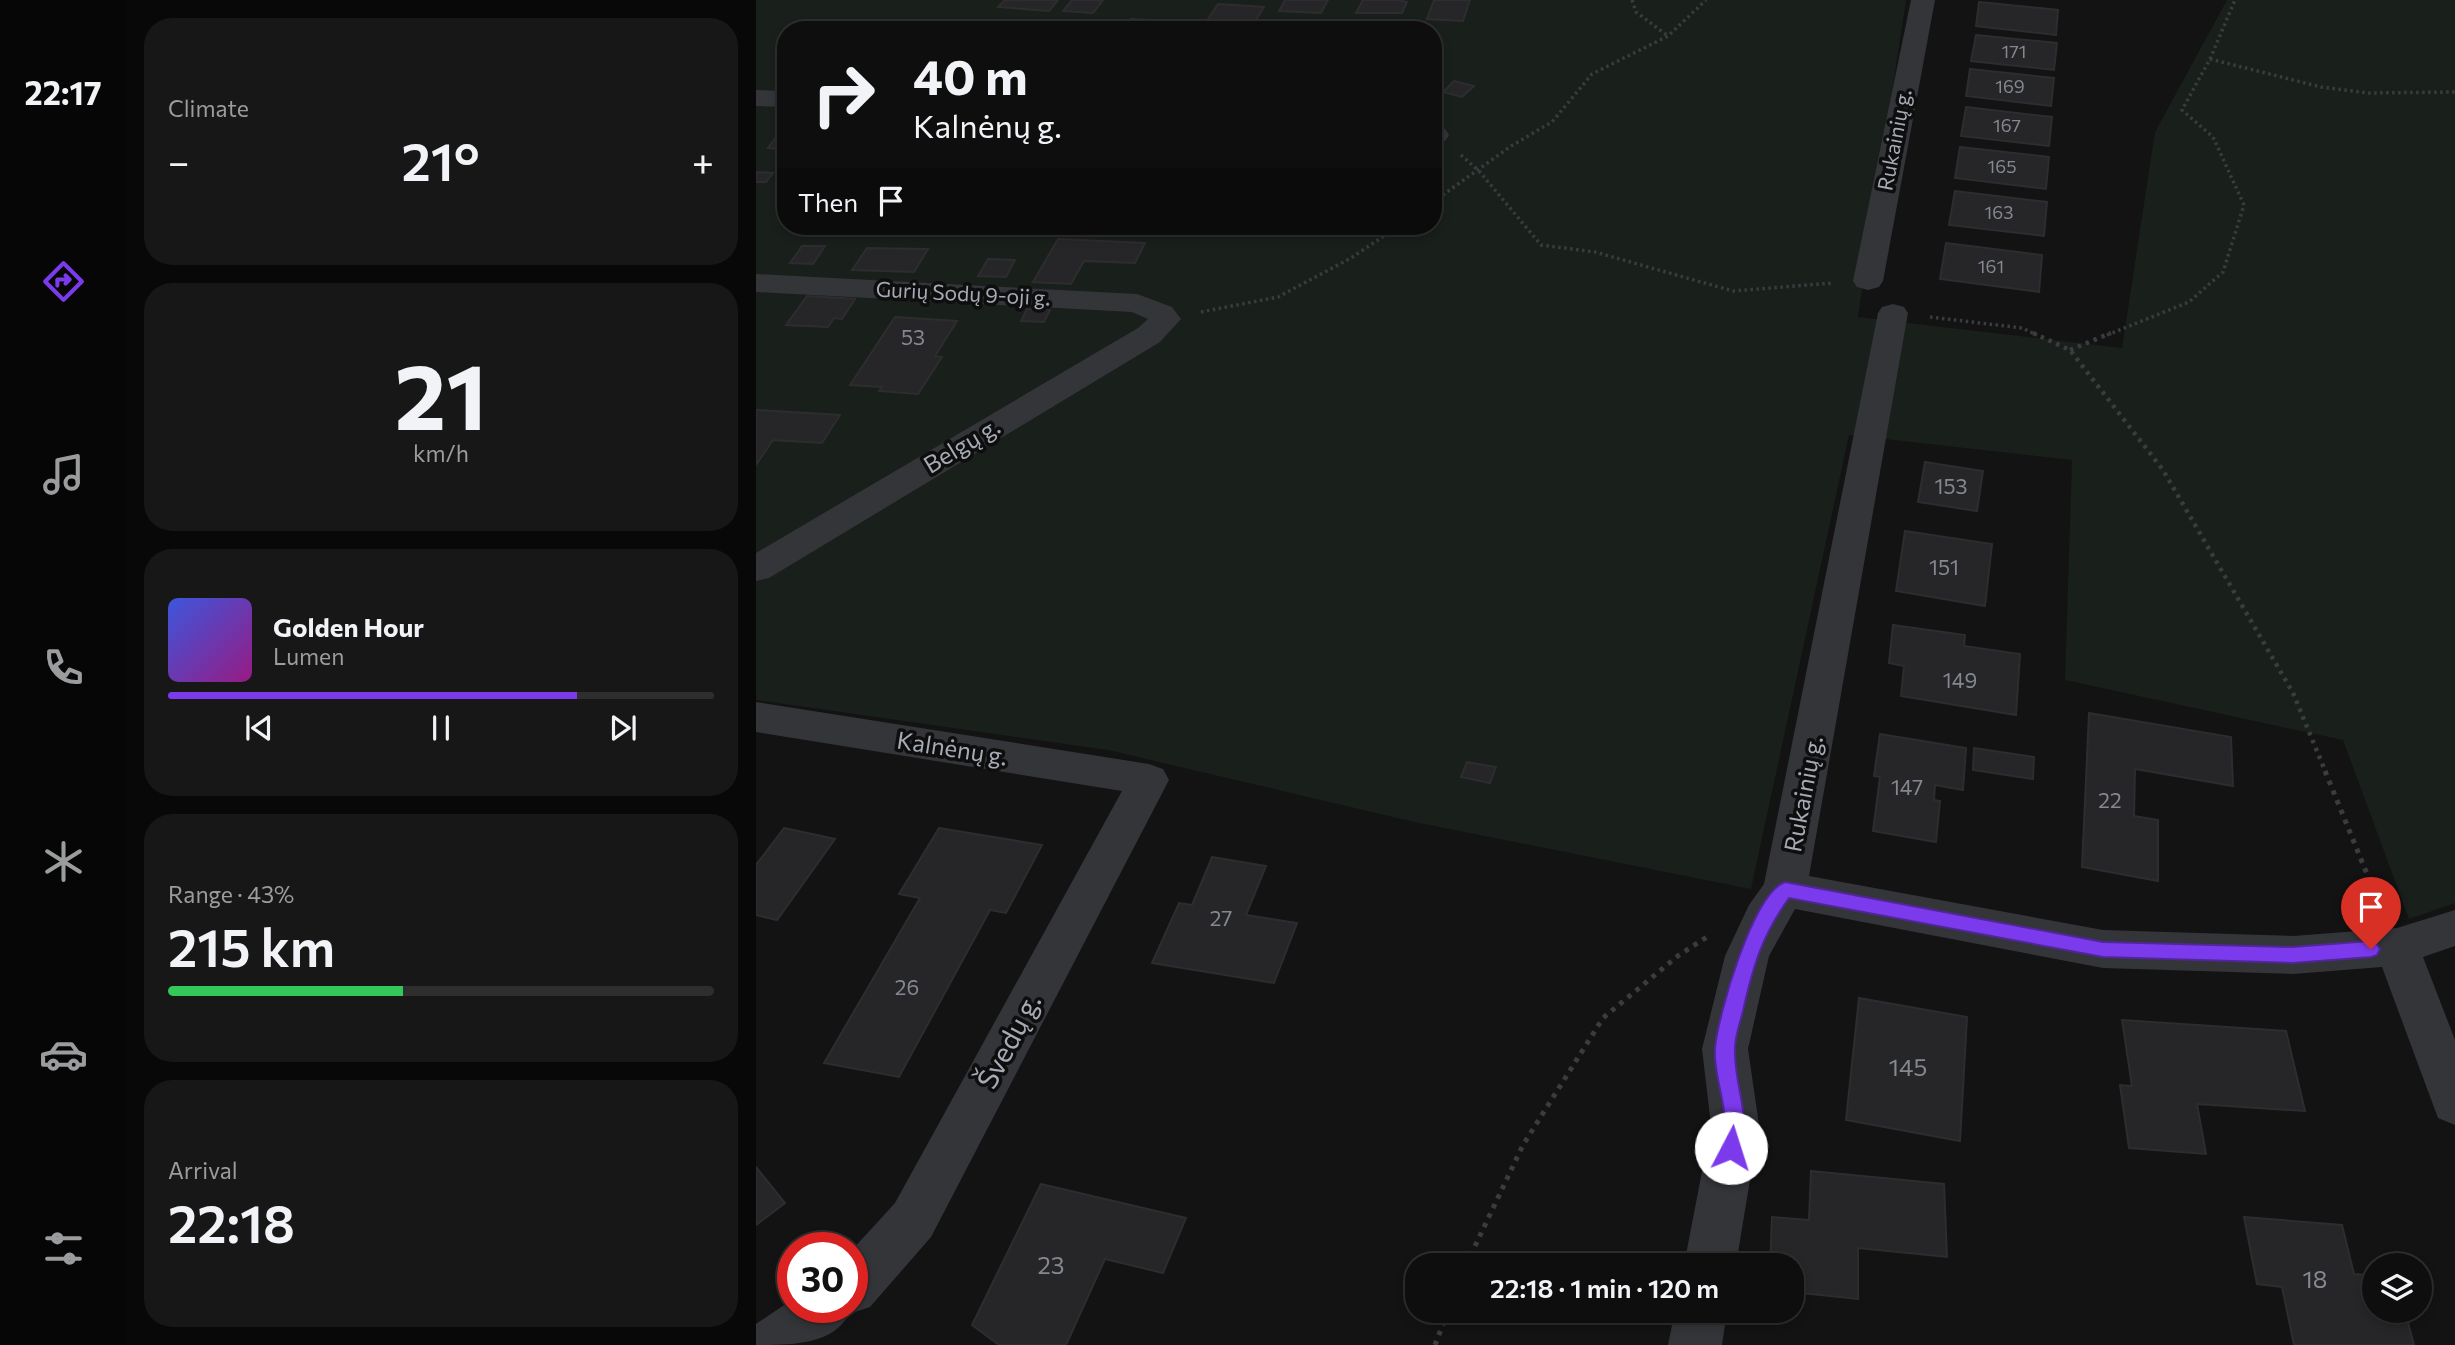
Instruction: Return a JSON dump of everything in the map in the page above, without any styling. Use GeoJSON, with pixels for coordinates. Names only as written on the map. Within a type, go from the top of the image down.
{"type":"FeatureCollection","features":[{"type":"Feature","properties":{"kind":"street","name":"Rukainių g."},"geometry":{"type":"LineString","coordinates":[[1868,281],[1923,0]]}},
{"type":"Feature","properties":{"kind":"street"},"geometry":{"type":"LineString","coordinates":[[756,98],[777,99]]}},
{"type":"Feature","properties":{"kind":"street","name":"Gurių Sodų 9-oji g."},"geometry":{"type":"LineString","coordinates":[[756,282],[1137,303],[1161,313],[1166,319]]}},
{"type":"Feature","properties":{"kind":"street","name":"Rukainių g."},"geometry":{"type":"LineString","coordinates":[[1712,1253],[1735,1125],[1725,1049],[1746,956],[1765,918],[1785,889],[1893,313]]}},
{"type":"Feature","properties":{"kind":"street","name":"Belgų g."},"geometry":{"type":"LineString","coordinates":[[756,569],[1149,335],[1166,319]]}},
{"type":"Feature","properties":{"kind":"street","name":"Kalnėnų g."},"geometry":{"type":"LineString","coordinates":[[756,717],[1149,780]]}},
{"type":"Feature","properties":{"kind":"street","name":"Švedų g."},"geometry":{"type":"LineString","coordinates":[[868,1271],[913,1220],[1149,780]]}},
{"type":"Feature","properties":{"kind":"street"},"geometry":{"type":"LineString","coordinates":[[1785,889],[2103,949],[2292,955],[2397,947],[2455,928]]}},
{"type":"Feature","properties":{"kind":"street"},"geometry":{"type":"LineString","coordinates":[[2397,947],[2455,1103]]}},
{"type":"Feature","properties":{"kind":"street"},"geometry":{"type":"LineString","coordinates":[[772,1345],[803,1323]]}},
{"type":"Feature","properties":{"kind":"street"},"geometry":{"type":"LineString","coordinates":[[1695,1345],[1699,1323]]}},
{"type":"Feature","properties":{"kind":"path"},"geometry":{"type":"LineString","coordinates":[[1632,0],[1636,12],[1668,36]]}},
{"type":"Feature","properties":{"kind":"path"},"geometry":{"type":"LineString","coordinates":[[1442,196],[1511,145],[1552,122],[1592,74],[1668,36],[1706,0]]}},
{"type":"Feature","properties":{"kind":"path"},"geometry":{"type":"LineString","coordinates":[[2070,350],[2189,302],[2223,272],[2244,205],[2213,137],[2182,110],[2210,59],[2235,0]]}},
{"type":"Feature","properties":{"kind":"path"},"geometry":{"type":"LineString","coordinates":[[2210,59],[2320,86],[2369,93],[2455,92]]}},
{"type":"Feature","properties":{"kind":"path"},"geometry":{"type":"LineString","coordinates":[[1442,141],[1479,171],[1541,245],[1595,252],[1733,291],[1868,281]]}},
{"type":"Feature","properties":{"kind":"path"},"geometry":{"type":"LineString","coordinates":[[1166,319],[1278,297],[1351,258],[1386,235]]}},
{"type":"Feature","properties":{"kind":"path"},"geometry":{"type":"LineString","coordinates":[[1893,313],[2022,328],[2070,350],[2164,470],[2293,693],[2397,947]]}},
{"type":"Feature","properties":{"kind":"path"},"geometry":{"type":"LineString","coordinates":[[1472,1253],[1523,1145],[1602,1018],[1679,955],[1718,930]]}},
{"type":"Feature","properties":{"kind":"path"},"geometry":{"type":"LineString","coordinates":[[1435,1345],[1443,1323]]}},
{"type":"Feature","properties":{"kind":"shaded area"},"geometry":{"type":"Polygon","coordinates":[[[756,0],[1906,0],[1858,317],[2122,348],[2155,132],[2227,0],[2455,0],[2455,903],[2409,919],[2343,740],[2065,680],[2072,460],[1849,435],[1751,889],[1414,822],[1108,750],[756,700],[756,0]]]}},
{"type":"Feature","properties":{"kind":"building"},"geometry":{"type":"Polygon","coordinates":[[[1005,0],[1058,0],[1049,11],[998,7],[1005,0]]]}},
{"type":"Feature","properties":{"kind":"building"},"geometry":{"type":"Polygon","coordinates":[[[1072,0],[1103,0],[1093,13],[1063,11],[1072,0]]]}},
{"type":"Feature","properties":{"kind":"building"},"geometry":{"type":"Polygon","coordinates":[[[1285,0],[1328,0],[1321,13],[1279,11],[1285,0]]]}},
{"type":"Feature","properties":{"kind":"building"},"geometry":{"type":"Polygon","coordinates":[[[1363,0],[1407,2],[1402,13],[1356,13],[1363,0]]]}},
{"type":"Feature","properties":{"kind":"building"},"geometry":{"type":"Polygon","coordinates":[[[1434,0],[1470,0],[1463,21],[1427,19],[1434,0]]]}},
{"type":"Feature","properties":{"kind":"building"},"geometry":{"type":"Polygon","coordinates":[[[1979,2],[2058,10],[2056,35],[1976,26],[1979,2]]]}},
{"type":"Feature","properties":{"kind":"building"},"geometry":{"type":"Polygon","coordinates":[[[1218,4],[1264,7],[1255,21],[1207,21],[1218,4]]]}},
{"type":"Feature","properties":{"kind":"building"},"geometry":{"type":"Polygon","coordinates":[[[1131,19],[1172,21],[1130,21],[1131,19]]]}},
{"type":"Feature","properties":{"kind":"building"},"geometry":{"type":"Polygon","coordinates":[[[1976,35],[2057,43],[2054,70],[1971,61],[1976,35]]]}},
{"type":"Feature","properties":{"kind":"building"},"geometry":{"type":"Polygon","coordinates":[[[1970,69],[2054,78],[2051,106],[1966,96],[1970,69]]]}},
{"type":"Feature","properties":{"kind":"building"},"geometry":{"type":"Polygon","coordinates":[[[1454,81],[1474,86],[1462,97],[1443,92],[1454,81]]]}},
{"type":"Feature","properties":{"kind":"building"},"geometry":{"type":"Polygon","coordinates":[[[1966,107],[2052,117],[2049,146],[1961,136],[1966,107]]]}},
{"type":"Feature","properties":{"kind":"building"},"geometry":{"type":"Polygon","coordinates":[[[777,136],[777,148],[768,148],[777,136]]]}},
{"type":"Feature","properties":{"kind":"building"},"geometry":{"type":"Polygon","coordinates":[[[1960,147],[2049,157],[2046,189],[1955,178],[1960,147]]]}},
{"type":"Feature","properties":{"kind":"building"},"geometry":{"type":"Polygon","coordinates":[[[756,172],[773,173],[766,182],[756,182],[756,172]]]}},
{"type":"Feature","properties":{"kind":"building"},"geometry":{"type":"Polygon","coordinates":[[[1955,191],[2047,202],[2044,236],[1949,225],[1955,191]]]}},
{"type":"Feature","properties":{"kind":"building"},"geometry":{"type":"Polygon","coordinates":[[[1058,239],[1145,243],[1135,263],[1084,261],[1071,284],[1033,282],[1058,239]]]}},
{"type":"Feature","properties":{"kind":"building"},"geometry":{"type":"Polygon","coordinates":[[[1946,243],[2042,255],[2039,292],[1940,279],[1946,243]]]}},
{"type":"Feature","properties":{"kind":"building"},"geometry":{"type":"Polygon","coordinates":[[[802,246],[825,246],[813,264],[790,263],[802,246]]]}},
{"type":"Feature","properties":{"kind":"building"},"geometry":{"type":"Polygon","coordinates":[[[867,248],[928,249],[914,272],[852,270],[867,248]]]}},
{"type":"Feature","properties":{"kind":"building"},"geometry":{"type":"Polygon","coordinates":[[[988,259],[1015,260],[1006,277],[978,276],[988,259]]]}},
{"type":"Feature","properties":{"kind":"building"},"geometry":{"type":"Polygon","coordinates":[[[807,296],[855,299],[842,319],[834,318],[828,327],[786,325],[807,296]]]}},
{"type":"Feature","properties":{"kind":"building"},"geometry":{"type":"Polygon","coordinates":[[[1027,309],[1050,310],[1044,322],[1021,321],[1027,309]]]}},
{"type":"Feature","properties":{"kind":"building"},"geometry":{"type":"Polygon","coordinates":[[[895,317],[957,321],[935,356],[942,357],[918,394],[879,391],[882,387],[850,385],[895,317]]]}},
{"type":"Feature","properties":{"kind":"building"},"geometry":{"type":"Polygon","coordinates":[[[756,410],[840,415],[822,443],[773,440],[756,465],[756,410]]]}},
{"type":"Feature","properties":{"kind":"building"},"geometry":{"type":"Polygon","coordinates":[[[1925,462],[1983,471],[1977,511],[1918,502],[1925,462]]]}},
{"type":"Feature","properties":{"kind":"building"},"geometry":{"type":"Polygon","coordinates":[[[1905,531],[1992,544],[1985,606],[1896,591],[1905,531]]]}},
{"type":"Feature","properties":{"kind":"building"},"geometry":{"type":"Polygon","coordinates":[[[1893,625],[1965,635],[1964,646],[2020,654],[2016,715],[1901,696],[1904,666],[1889,663],[1893,625]]]}},
{"type":"Feature","properties":{"kind":"building"},"geometry":{"type":"Polygon","coordinates":[[[2089,713],[2231,737],[2233,786],[2135,769],[2134,816],[2158,820],[2158,881],[2082,867],[2089,713]]]}},
{"type":"Feature","properties":{"kind":"building"},"geometry":{"type":"Polygon","coordinates":[[[1880,734],[1966,748],[1963,790],[1935,785],[1934,800],[1940,801],[1936,842],[1873,831],[1880,777],[1874,776],[1880,734]]]}},
{"type":"Feature","properties":{"kind":"building"},"geometry":{"type":"Polygon","coordinates":[[[1974,748],[2034,757],[2033,779],[1973,770],[1974,748]]]}},
{"type":"Feature","properties":{"kind":"building"},"geometry":{"type":"Polygon","coordinates":[[[1467,762],[1496,767],[1490,783],[1461,777],[1467,762]]]}},
{"type":"Feature","properties":{"kind":"building"},"geometry":{"type":"Polygon","coordinates":[[[784,828],[835,839],[777,920],[756,915],[756,865],[784,828]]]}},
{"type":"Feature","properties":{"kind":"building"},"geometry":{"type":"Polygon","coordinates":[[[939,828],[1042,845],[1006,913],[990,910],[899,1077],[824,1063],[920,898],[899,894],[939,828]]]}},
{"type":"Feature","properties":{"kind":"building"},"geometry":{"type":"Polygon","coordinates":[[[1212,857],[1266,866],[1246,915],[1297,923],[1274,983],[1152,963],[1179,903],[1192,905],[1212,857]]]}},
{"type":"Feature","properties":{"kind":"building"},"geometry":{"type":"Polygon","coordinates":[[[1859,998],[1967,1017],[1960,1141],[1846,1120],[1859,998]]]}},
{"type":"Feature","properties":{"kind":"building"},"geometry":{"type":"Polygon","coordinates":[[[2122,1020],[2286,1031],[2305,1111],[2197,1104],[2206,1154],[2129,1148],[2120,1085],[2132,1086],[2122,1020]]]}},
{"type":"Feature","properties":{"kind":"building"},"geometry":{"type":"Polygon","coordinates":[[[756,1167],[785,1203],[756,1225],[756,1167]]]}},
{"type":"Feature","properties":{"kind":"building"},"geometry":{"type":"Polygon","coordinates":[[[1811,1171],[1944,1184],[1947,1257],[1858,1248],[1858,1299],[1804,1293],[1804,1253],[1770,1253],[1772,1217],[1809,1220],[1811,1171]]]}},
{"type":"Feature","properties":{"kind":"building"},"geometry":{"type":"Polygon","coordinates":[[[1041,1184],[1186,1218],[1163,1273],[1105,1259],[1066,1345],[999,1345],[972,1325],[1041,1184]]]}},
{"type":"Feature","properties":{"kind":"building"},"geometry":{"type":"Polygon","coordinates":[[[2244,1217],[2342,1225],[2354,1274],[2362,1275],[2362,1323],[2408,1323],[2414,1345],[2294,1345],[2282,1287],[2257,1284],[2244,1217]]]}},
{"type":"Feature","properties":{"kind":"route"},"geometry":{"type":"LineString","coordinates":[[1731,1148],[1735,1125],[1725,1049],[1746,956],[1765,918],[1785,889],[2103,949],[2292,955],[2371,949]]}}]}
